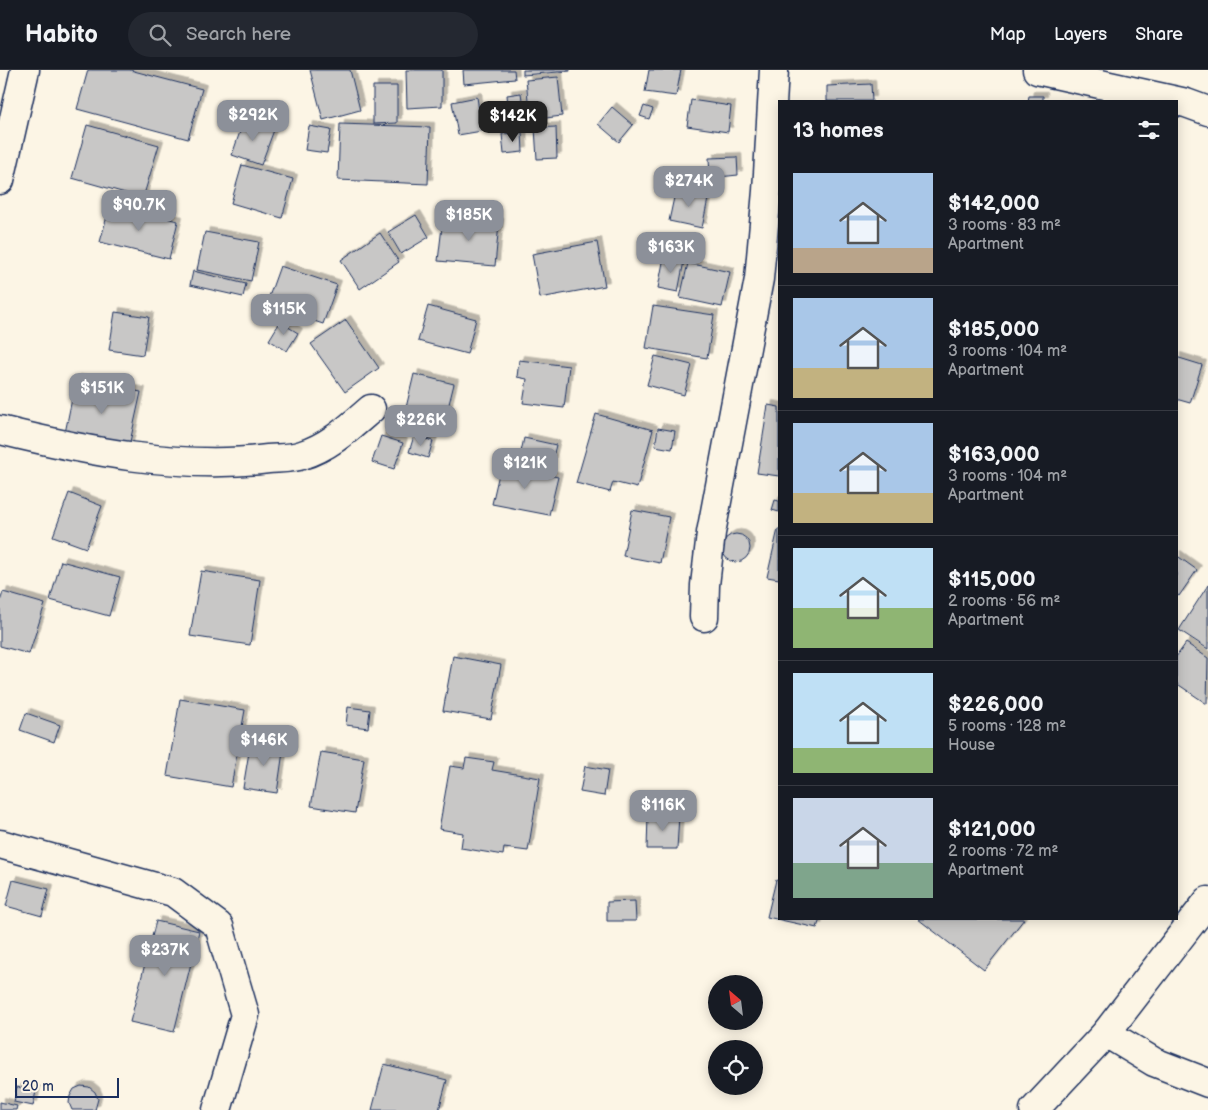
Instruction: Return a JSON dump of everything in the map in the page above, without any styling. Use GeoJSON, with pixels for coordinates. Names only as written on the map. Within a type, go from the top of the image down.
{"type":"FeatureCollection","features":[{"type":"Feature","properties":{"kind":"street"},"geometry":{"type":"LineString","coordinates":[[0,180],[25,70]]}},
{"type":"Feature","properties":{"kind":"street"},"geometry":{"type":"LineString","coordinates":[[704,617],[705,585],[711,533],[759,279],[768,191],[774,70]]}},
{"type":"Feature","properties":{"kind":"street"},"geometry":{"type":"LineString","coordinates":[[1038,70],[1173,100]]}},
{"type":"Feature","properties":{"kind":"street"},"geometry":{"type":"LineString","coordinates":[[1178,101],[1208,111]]}},
{"type":"Feature","properties":{"kind":"street"},"geometry":{"type":"LineString","coordinates":[[0,430],[70,448],[158,458],[239,463],[302,456],[336,439],[371,409]]}},
{"type":"Feature","properties":{"kind":"street"},"geometry":{"type":"LineString","coordinates":[[0,844],[173,892],[219,926],[245,1015],[217,1110]]}},
{"type":"Feature","properties":{"kind":"street"},"geometry":{"type":"LineString","coordinates":[[1034,1110],[1106,1033],[1208,901]]}},
{"type":"Feature","properties":{"kind":"street"},"geometry":{"type":"LineString","coordinates":[[1106,1033],[1154,1062],[1208,1083]]}},
{"type":"Feature","properties":{"kind":"building"},"geometry":{"type":"Polygon","coordinates":[[[88,70],[130,70],[202,89],[188,139],[77,109],[88,70]]]}},
{"type":"Feature","properties":{"kind":"building"},"geometry":{"type":"Polygon","coordinates":[[[310,70],[350,70],[360,110],[323,120],[310,70]]]}},
{"type":"Feature","properties":{"kind":"building"},"geometry":{"type":"Polygon","coordinates":[[[406,70],[442,70],[442,106],[407,108],[406,70]]]}},
{"type":"Feature","properties":{"kind":"building"},"geometry":{"type":"Polygon","coordinates":[[[463,70],[514,70],[515,79],[464,84],[463,70]]]}},
{"type":"Feature","properties":{"kind":"building"},"geometry":{"type":"Polygon","coordinates":[[[523,70],[570,70],[570,71],[523,75],[523,70]]]}},
{"type":"Feature","properties":{"kind":"building"},"geometry":{"type":"Polygon","coordinates":[[[649,70],[681,70],[676,96],[645,92],[649,70]]]}},
{"type":"Feature","properties":{"kind":"building"},"geometry":{"type":"Polygon","coordinates":[[[558,77],[562,116],[530,120],[526,80],[558,77]]]}},
{"type":"Feature","properties":{"kind":"building"},"geometry":{"type":"Polygon","coordinates":[[[871,84],[872,100],[827,100],[827,86],[871,84]]]}},
{"type":"Feature","properties":{"kind":"building"},"geometry":{"type":"Polygon","coordinates":[[[373,86],[397,86],[397,123],[373,124],[373,86]]]}},
{"type":"Feature","properties":{"kind":"building"},"geometry":{"type":"Polygon","coordinates":[[[521,93],[524,113],[509,115],[507,95],[521,93]]]}},
{"type":"Feature","properties":{"kind":"building"},"geometry":{"type":"Polygon","coordinates":[[[1029,96],[1043,96],[1043,100],[1028,100],[1029,96]]]}},
{"type":"Feature","properties":{"kind":"building"},"geometry":{"type":"Polygon","coordinates":[[[477,97],[482,131],[458,135],[452,102],[477,97]]]}},
{"type":"Feature","properties":{"kind":"building"},"geometry":{"type":"Polygon","coordinates":[[[691,100],[731,106],[728,132],[687,126],[691,100]]]}},
{"type":"Feature","properties":{"kind":"building"},"geometry":{"type":"Polygon","coordinates":[[[644,106],[653,109],[649,119],[640,116],[644,106]]]}},
{"type":"Feature","properties":{"kind":"building"},"geometry":{"type":"Polygon","coordinates":[[[612,107],[633,125],[619,142],[598,124],[612,107]]]}},
{"type":"Feature","properties":{"kind":"building"},"geometry":{"type":"Polygon","coordinates":[[[244,120],[274,130],[261,165],[232,155],[244,120]]]}},
{"type":"Feature","properties":{"kind":"building"},"geometry":{"type":"Polygon","coordinates":[[[340,124],[430,127],[428,184],[338,180],[340,124]]]}},
{"type":"Feature","properties":{"kind":"building"},"geometry":{"type":"Polygon","coordinates":[[[87,125],[159,145],[143,198],[72,178],[87,125]]]}},
{"type":"Feature","properties":{"kind":"building"},"geometry":{"type":"Polygon","coordinates":[[[309,126],[331,130],[327,153],[305,150],[309,126]]]}},
{"type":"Feature","properties":{"kind":"building"},"geometry":{"type":"Polygon","coordinates":[[[556,127],[557,158],[537,159],[535,128],[556,127]]]}},
{"type":"Feature","properties":{"kind":"building"},"geometry":{"type":"Polygon","coordinates":[[[522,132],[523,152],[504,154],[502,134],[522,132]]]}},
{"type":"Feature","properties":{"kind":"building"},"geometry":{"type":"Polygon","coordinates":[[[737,157],[738,175],[710,178],[709,158],[737,157]]]}},
{"type":"Feature","properties":{"kind":"building"},"geometry":{"type":"Polygon","coordinates":[[[242,165],[293,179],[282,218],[231,203],[242,165]]]}},
{"type":"Feature","properties":{"kind":"building"},"geometry":{"type":"Polygon","coordinates":[[[676,188],[709,194],[702,228],[669,221],[676,188]]]}},
{"type":"Feature","properties":{"kind":"building"},"geometry":{"type":"Polygon","coordinates":[[[110,205],[178,221],[169,259],[100,242],[110,205]]]}},
{"type":"Feature","properties":{"kind":"building"},"geometry":{"type":"Polygon","coordinates":[[[416,215],[429,237],[401,254],[388,232],[416,215]]]}},
{"type":"Feature","properties":{"kind":"building"},"geometry":{"type":"Polygon","coordinates":[[[443,218],[499,223],[495,266],[438,261],[443,218]]]}},
{"type":"Feature","properties":{"kind":"building"},"geometry":{"type":"Polygon","coordinates":[[[205,232],[259,242],[251,281],[197,270],[205,232]]]}},
{"type":"Feature","properties":{"kind":"building"},"geometry":{"type":"Polygon","coordinates":[[[380,233],[399,262],[360,289],[341,260],[380,233]]]}},
{"type":"Feature","properties":{"kind":"building"},"geometry":{"type":"Polygon","coordinates":[[[597,242],[605,286],[540,298],[532,254],[597,242]]]}},
{"type":"Feature","properties":{"kind":"building"},"geometry":{"type":"Polygon","coordinates":[[[664,257],[684,261],[678,292],[658,288],[664,257]]]}},
{"type":"Feature","properties":{"kind":"building"},"geometry":{"type":"Polygon","coordinates":[[[688,263],[730,272],[722,307],[680,298],[688,263]]]}},
{"type":"Feature","properties":{"kind":"building"},"geometry":{"type":"Polygon","coordinates":[[[280,266],[337,285],[323,324],[266,305],[280,266]]]}},
{"type":"Feature","properties":{"kind":"building"},"geometry":{"type":"Polygon","coordinates":[[[193,271],[246,284],[243,297],[190,285],[193,271]]]}},
{"type":"Feature","properties":{"kind":"building"},"geometry":{"type":"Polygon","coordinates":[[[428,306],[476,319],[467,354],[418,341],[428,306]]]}},
{"type":"Feature","properties":{"kind":"building"},"geometry":{"type":"Polygon","coordinates":[[[653,306],[714,315],[707,358],[646,348],[653,306]]]}},
{"type":"Feature","properties":{"kind":"building"},"geometry":{"type":"Polygon","coordinates":[[[115,312],[149,317],[143,355],[109,350],[115,312]]]}},
{"type":"Feature","properties":{"kind":"building"},"geometry":{"type":"Polygon","coordinates":[[[346,320],[379,368],[345,392],[311,344],[346,320]]]}},
{"type":"Feature","properties":{"kind":"building"},"geometry":{"type":"Polygon","coordinates":[[[280,322],[298,333],[287,351],[269,340],[280,322]]]}},
{"type":"Feature","properties":{"kind":"building"},"geometry":{"type":"Polygon","coordinates":[[[655,356],[692,365],[684,395],[647,385],[655,356]]]}},
{"type":"Feature","properties":{"kind":"building"},"geometry":{"type":"Polygon","coordinates":[[[1178,358],[1202,365],[1190,403],[1178,400],[1178,358]]]}},
{"type":"Feature","properties":{"kind":"building"},"geometry":{"type":"Polygon","coordinates":[[[519,360],[569,366],[564,408],[523,403],[527,379],[517,377],[519,360]]]}},
{"type":"Feature","properties":{"kind":"building"},"geometry":{"type":"Polygon","coordinates":[[[414,374],[454,384],[445,420],[405,412],[414,374]]]}},
{"type":"Feature","properties":{"kind":"building"},"geometry":{"type":"Polygon","coordinates":[[[76,379],[141,392],[128,451],[64,438],[76,379]]]}},
{"type":"Feature","properties":{"kind":"building"},"geometry":{"type":"Polygon","coordinates":[[[768,405],[778,407],[778,476],[757,473],[768,405]]]}},
{"type":"Feature","properties":{"kind":"building"},"geometry":{"type":"Polygon","coordinates":[[[596,414],[653,430],[637,488],[613,482],[610,492],[576,483],[596,414]]]}},
{"type":"Feature","properties":{"kind":"building"},"geometry":{"type":"Polygon","coordinates":[[[658,428],[675,431],[672,449],[655,446],[658,428]]]}},
{"type":"Feature","properties":{"kind":"building"},"geometry":{"type":"Polygon","coordinates":[[[381,436],[403,443],[394,469],[372,462],[381,436]]]}},
{"type":"Feature","properties":{"kind":"building"},"geometry":{"type":"Polygon","coordinates":[[[414,436],[433,441],[428,458],[409,452],[414,436]]]}},
{"type":"Feature","properties":{"kind":"building"},"geometry":{"type":"Polygon","coordinates":[[[524,438],[556,445],[549,473],[518,466],[524,438]]]}},
{"type":"Feature","properties":{"kind":"building"},"geometry":{"type":"Polygon","coordinates":[[[501,465],[558,477],[549,515],[492,504],[501,465]]]}},
{"type":"Feature","properties":{"kind":"building"},"geometry":{"type":"Polygon","coordinates":[[[69,493],[102,506],[86,548],[53,536],[69,493]]]}},
{"type":"Feature","properties":{"kind":"building"},"geometry":{"type":"Polygon","coordinates":[[[775,500],[778,501],[778,512],[772,510],[775,500]]]}},
{"type":"Feature","properties":{"kind":"building"},"geometry":{"type":"Polygon","coordinates":[[[632,510],[669,517],[660,563],[623,556],[632,510]]]}},
{"type":"Feature","properties":{"kind":"building"},"geometry":{"type":"Polygon","coordinates":[[[778,529],[778,579],[767,577],[778,529]]]}},
{"type":"Feature","properties":{"kind":"building"},"geometry":{"type":"Polygon","coordinates":[[[736,534],[746,538],[750,548],[746,558],[736,562],[726,558],[722,548],[726,538],[736,534]]]}},
{"type":"Feature","properties":{"kind":"building"},"geometry":{"type":"Polygon","coordinates":[[[1178,556],[1197,570],[1178,595],[1178,556]]]}},
{"type":"Feature","properties":{"kind":"building"},"geometry":{"type":"Polygon","coordinates":[[[61,561],[120,577],[109,616],[50,600],[61,561]]]}},
{"type":"Feature","properties":{"kind":"building"},"geometry":{"type":"Polygon","coordinates":[[[201,571],[260,580],[250,645],[190,636],[201,571]]]}},
{"type":"Feature","properties":{"kind":"building"},"geometry":{"type":"Polygon","coordinates":[[[1208,585],[1208,649],[1179,630],[1208,585]]]}},
{"type":"Feature","properties":{"kind":"building"},"geometry":{"type":"Polygon","coordinates":[[[3,592],[45,604],[29,654],[0,646],[0,602],[3,592]]]}},
{"type":"Feature","properties":{"kind":"building"},"geometry":{"type":"Polygon","coordinates":[[[1186,643],[1208,658],[1207,704],[1178,684],[1178,654],[1186,643]]]}},
{"type":"Feature","properties":{"kind":"building"},"geometry":{"type":"Polygon","coordinates":[[[453,656],[501,665],[491,719],[443,711],[453,656]]]}},
{"type":"Feature","properties":{"kind":"building"},"geometry":{"type":"Polygon","coordinates":[[[180,699],[245,710],[231,787],[167,776],[180,699]]]}},
{"type":"Feature","properties":{"kind":"building"},"geometry":{"type":"Polygon","coordinates":[[[348,707],[370,710],[368,728],[346,725],[348,707]]]}},
{"type":"Feature","properties":{"kind":"building"},"geometry":{"type":"Polygon","coordinates":[[[26,713],[60,725],[54,742],[20,730],[26,713]]]}},
{"type":"Feature","properties":{"kind":"building"},"geometry":{"type":"Polygon","coordinates":[[[251,740],[284,745],[277,793],[243,788],[251,740]]]}},
{"type":"Feature","properties":{"kind":"building"},"geometry":{"type":"Polygon","coordinates":[[[321,752],[364,759],[355,813],[311,806],[321,752]]]}},
{"type":"Feature","properties":{"kind":"building"},"geometry":{"type":"Polygon","coordinates":[[[466,758],[494,762],[492,770],[540,778],[528,851],[504,848],[503,855],[461,848],[463,833],[439,829],[450,766],[464,768],[466,758]]]}},
{"type":"Feature","properties":{"kind":"building"},"geometry":{"type":"Polygon","coordinates":[[[585,766],[608,770],[604,796],[580,792],[585,766]]]}},
{"type":"Feature","properties":{"kind":"building"},"geometry":{"type":"Polygon","coordinates":[[[648,814],[679,815],[677,849],[647,849],[648,814]]]}},
{"type":"Feature","properties":{"kind":"building"},"geometry":{"type":"Polygon","coordinates":[[[13,880],[49,889],[42,916],[6,906],[13,880]]]}},
{"type":"Feature","properties":{"kind":"building"},"geometry":{"type":"Polygon","coordinates":[[[776,880],[778,881],[778,919],[767,917],[776,880]]]}},
{"type":"Feature","properties":{"kind":"building"},"geometry":{"type":"Polygon","coordinates":[[[635,901],[636,921],[607,921],[607,902],[635,901]]]}},
{"type":"Feature","properties":{"kind":"building"},"geometry":{"type":"Polygon","coordinates":[[[781,920],[820,920],[817,928],[781,920]]]}},
{"type":"Feature","properties":{"kind":"building"},"geometry":{"type":"Polygon","coordinates":[[[919,920],[1023,920],[984,970],[919,920]]]}},
{"type":"Feature","properties":{"kind":"building"},"geometry":{"type":"Polygon","coordinates":[[[156,921],[199,931],[174,1032],[130,1022],[156,921]]]}},
{"type":"Feature","properties":{"kind":"building"},"geometry":{"type":"Polygon","coordinates":[[[384,1064],[447,1080],[439,1110],[372,1110],[384,1064]]]}},
{"type":"Feature","properties":{"kind":"building"},"geometry":{"type":"Polygon","coordinates":[[[81,1086],[89,1087],[95,1092],[98,1099],[95,1110],[72,1110],[69,1103],[70,1096],[74,1089],[81,1086]]]}},
{"type":"Feature","properties":{"kind":"building"},"geometry":{"type":"Polygon","coordinates":[[[17,1087],[36,1091],[33,1106],[14,1102],[17,1087]]]}},
{"type":"Feature","properties":{"kind":"building"},"geometry":{"type":"Polygon","coordinates":[[[0,1102],[17,1106],[16,1110],[0,1110],[0,1102]]]}}]}
